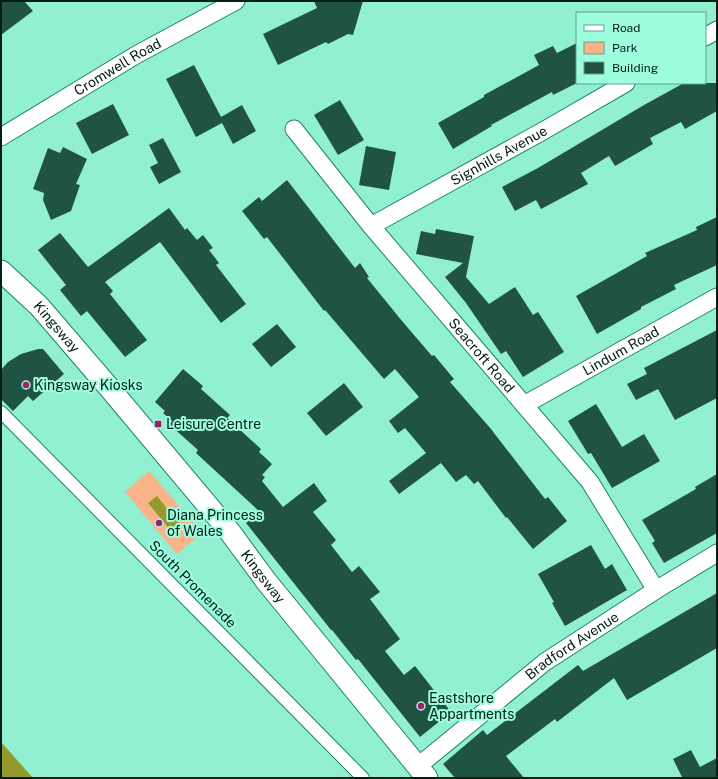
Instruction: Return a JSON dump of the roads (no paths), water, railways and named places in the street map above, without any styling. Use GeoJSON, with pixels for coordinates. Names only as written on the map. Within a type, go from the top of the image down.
{"type":"FeatureCollection","features":[{"type":"Feature","properties":{"kind":"street","name":"Cromwell Road"},"geometry":{"type":"LineString","coordinates":[[1,137],[136,55],[236,1]]}},
{"type":"Feature","properties":{"kind":"street"},"geometry":{"type":"LineString","coordinates":[[706,36],[717,30]]}},
{"type":"Feature","properties":{"kind":"street","name":"Signhills Avenue"},"geometry":{"type":"LineString","coordinates":[[371,226],[543,131],[624,84]]}},
{"type":"Feature","properties":{"kind":"street","name":"Seacroft Road"},"geometry":{"type":"LineString","coordinates":[[294,129],[371,226],[455,322],[590,482],[656,590]]}},
{"type":"Feature","properties":{"kind":"street","name":"Kingsway"},"geometry":{"type":"LineString","coordinates":[[1,271],[39,306],[111,390],[230,532],[266,581],[422,772]]}},
{"type":"Feature","properties":{"kind":"street","name":"Lindum Road"},"geometry":{"type":"LineString","coordinates":[[524,405],[717,297]]}},
{"type":"Feature","properties":{"kind":"street","name":"South Promenade"},"geometry":{"type":"LineString","coordinates":[[1,412],[363,778]]}},
{"type":"Feature","properties":{"kind":"street","name":"Bradford Avenue"},"geometry":{"type":"LineString","coordinates":[[422,772],[545,662],[656,590],[717,553]]}},
{"type":"Feature","properties":{"kind":"place","name":"Kingsway Kiosks"},"geometry":{"type":"Point","coordinates":[26,385]}},
{"type":"Feature","properties":{"kind":"place","name":"Leisure Centre"},"geometry":{"type":"Point","coordinates":[158,424]}},
{"type":"Feature","properties":{"kind":"place","name":"Diana Princess of Wales"},"geometry":{"type":"Point","coordinates":[159,523]}},
{"type":"Feature","properties":{"kind":"place","name":"Eastshore Appartments"},"geometry":{"type":"Point","coordinates":[421,706]}}]}
